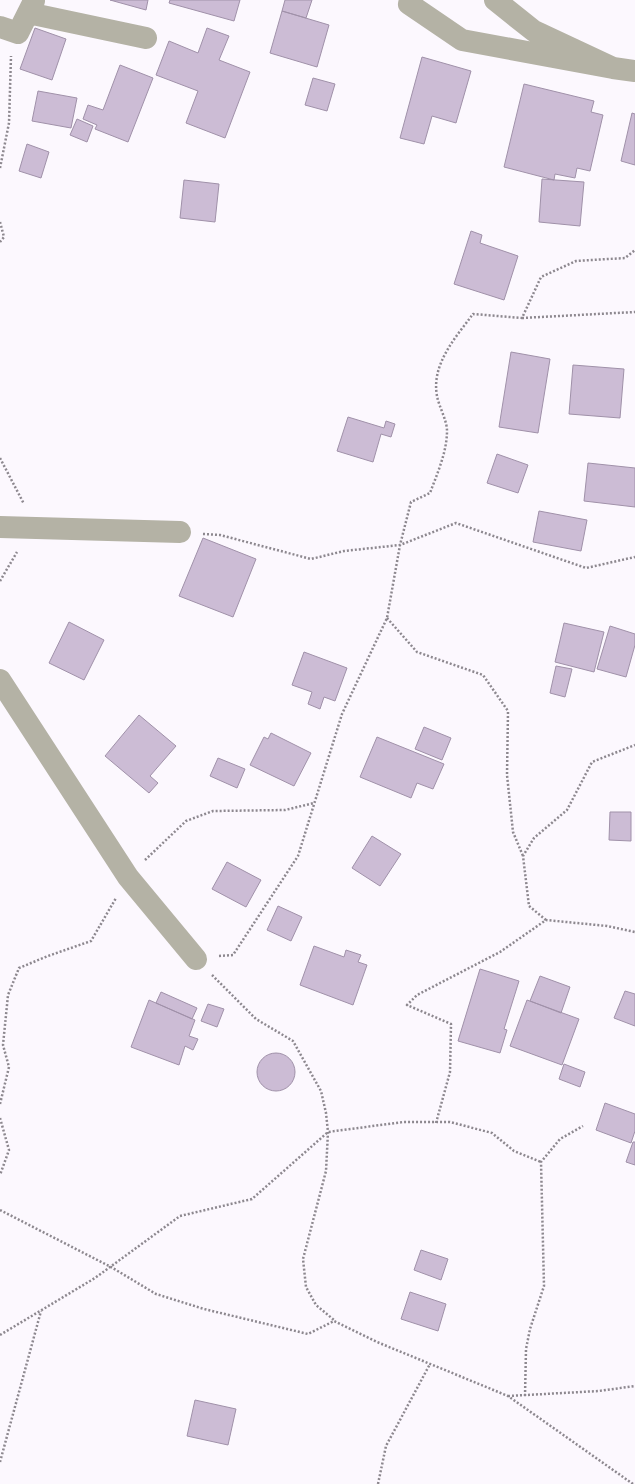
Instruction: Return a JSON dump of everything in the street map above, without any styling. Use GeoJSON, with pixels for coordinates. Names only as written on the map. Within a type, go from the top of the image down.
{"type":"FeatureCollection","features":[{"type":"Feature","properties":{"kind":"street"},"geometry":{"type":"LineString","coordinates":[[410,0],[409,4],[462,40],[635,71]]}},
{"type":"Feature","properties":{"kind":"street"},"geometry":{"type":"LineString","coordinates":[[495,0],[534,31],[613,68]]}},
{"type":"Feature","properties":{"kind":"street"},"geometry":{"type":"LineString","coordinates":[[9,30],[31,6],[146,38]]}},
{"type":"Feature","properties":{"kind":"street"},"geometry":{"type":"LineString","coordinates":[[0,527],[180,532]]}},
{"type":"Feature","properties":{"kind":"street"},"geometry":{"type":"LineString","coordinates":[[0,680],[128,877],[196,959]]}},
{"type":"Feature","properties":{"kind":"path"},"geometry":{"type":"LineString","coordinates":[[0,168],[9,122],[9,30]]}},
{"type":"Feature","properties":{"kind":"path"},"geometry":{"type":"LineString","coordinates":[[0,222],[4,237],[0,242]]}},
{"type":"Feature","properties":{"kind":"path"},"geometry":{"type":"LineString","coordinates":[[522,318],[541,277],[576,261],[625,258],[635,250]]}},
{"type":"Feature","properties":{"kind":"path"},"geometry":{"type":"LineString","coordinates":[[196,959],[233,955],[298,856],[342,714],[387,618],[400,545],[411,502],[430,493],[446,442],[447,429],[437,394],[437,375],[447,349],[473,314],[522,318],[635,312]]}},
{"type":"Feature","properties":{"kind":"path"},"geometry":{"type":"LineString","coordinates":[[0,458],[36,528],[17,553],[0,581]]}},
{"type":"Feature","properties":{"kind":"path"},"geometry":{"type":"LineString","coordinates":[[180,532],[220,535],[311,559],[344,551],[400,545],[456,523],[586,568],[635,557]]}},
{"type":"Feature","properties":{"kind":"path"},"geometry":{"type":"LineString","coordinates":[[387,618],[418,652],[483,675],[508,711],[507,775],[512,825],[513,832],[523,856],[529,906],[546,920],[607,926],[635,932]]}},
{"type":"Feature","properties":{"kind":"path"},"geometry":{"type":"LineString","coordinates":[[523,856],[534,838],[567,810],[592,762],[635,745]]}},
{"type":"Feature","properties":{"kind":"path"},"geometry":{"type":"LineString","coordinates":[[0,1104],[9,1067],[3,1045],[8,995],[19,968],[91,941],[128,877],[186,820],[213,811],[285,810],[314,803]]}},
{"type":"Feature","properties":{"kind":"path"},"geometry":{"type":"LineString","coordinates":[[436,1123],[450,1072],[451,1024],[406,1005],[417,995],[500,952],[546,920]]}},
{"type":"Feature","properties":{"kind":"path"},"geometry":{"type":"LineString","coordinates":[[196,959],[256,1019],[293,1041],[321,1091],[328,1132],[326,1171],[303,1259],[306,1287],[316,1305],[334,1320],[377,1342],[508,1396],[633,1484]]}},
{"type":"Feature","properties":{"kind":"path"},"geometry":{"type":"LineString","coordinates":[[0,1118],[9,1150],[0,1175]]}},
{"type":"Feature","properties":{"kind":"path"},"geometry":{"type":"LineString","coordinates":[[0,1335],[110,1267],[180,1216],[252,1199],[328,1132],[403,1122],[450,1122],[492,1133],[514,1151],[541,1162]]}},
{"type":"Feature","properties":{"kind":"path"},"geometry":{"type":"LineString","coordinates":[[525,1396],[526,1349],[530,1329],[544,1286],[541,1162],[560,1139],[583,1126]]}},
{"type":"Feature","properties":{"kind":"path"},"geometry":{"type":"LineString","coordinates":[[0,1210],[110,1267],[156,1294],[204,1309],[308,1334],[334,1320]]}},
{"type":"Feature","properties":{"kind":"path"},"geometry":{"type":"LineString","coordinates":[[0,1462],[41,1311]]}},
{"type":"Feature","properties":{"kind":"path"},"geometry":{"type":"LineString","coordinates":[[378,1484],[386,1446],[430,1364]]}},
{"type":"Feature","properties":{"kind":"path"},"geometry":{"type":"LineString","coordinates":[[508,1396],[599,1391],[635,1386]]}},
{"type":"Feature","properties":{"kind":"building"},"geometry":{"type":"Polygon","coordinates":[[[110,0],[148,0],[146,10],[110,0]]]}},
{"type":"Feature","properties":{"kind":"building"},"geometry":{"type":"Polygon","coordinates":[[[170,0],[240,0],[234,21],[169,3],[170,0]]]}},
{"type":"Feature","properties":{"kind":"building"},"geometry":{"type":"Polygon","coordinates":[[[285,0],[312,0],[306,18],[282,11],[285,0]]]}},
{"type":"Feature","properties":{"kind":"building"},"geometry":{"type":"Polygon","coordinates":[[[282,11],[329,25],[317,67],[270,53],[282,11]]]}},
{"type":"Feature","properties":{"kind":"building"},"geometry":{"type":"Polygon","coordinates":[[[35,28],[66,39],[52,80],[20,69],[35,28]]]}},
{"type":"Feature","properties":{"kind":"building"},"geometry":{"type":"Polygon","coordinates":[[[207,28],[229,36],[219,60],[250,72],[225,138],[186,123],[198,91],[156,75],[169,41],[198,53],[207,28]]]}},
{"type":"Feature","properties":{"kind":"building"},"geometry":{"type":"Polygon","coordinates":[[[422,57],[471,71],[456,123],[432,116],[424,144],[400,138],[422,57]]]}},
{"type":"Feature","properties":{"kind":"building"},"geometry":{"type":"Polygon","coordinates":[[[120,65],[153,78],[128,142],[95,129],[97,125],[83,119],[88,105],[103,110],[120,65]]]}},
{"type":"Feature","properties":{"kind":"building"},"geometry":{"type":"Polygon","coordinates":[[[313,78],[335,84],[327,111],[305,105],[313,78]]]}},
{"type":"Feature","properties":{"kind":"building"},"geometry":{"type":"Polygon","coordinates":[[[524,84],[594,101],[591,112],[603,115],[590,171],[577,168],[575,178],[555,174],[554,180],[504,167],[524,84]]]}},
{"type":"Feature","properties":{"kind":"building"},"geometry":{"type":"Polygon","coordinates":[[[38,91],[77,98],[71,128],[32,121],[38,91]]]}},
{"type":"Feature","properties":{"kind":"building"},"geometry":{"type":"Polygon","coordinates":[[[632,113],[635,114],[635,165],[621,161],[632,113]]]}},
{"type":"Feature","properties":{"kind":"building"},"geometry":{"type":"Polygon","coordinates":[[[77,119],[93,126],[87,142],[70,135],[77,119]]]}},
{"type":"Feature","properties":{"kind":"building"},"geometry":{"type":"Polygon","coordinates":[[[27,144],[49,152],[41,178],[19,171],[27,144]]]}},
{"type":"Feature","properties":{"kind":"building"},"geometry":{"type":"Polygon","coordinates":[[[542,179],[584,182],[580,226],[539,222],[542,179]]]}},
{"type":"Feature","properties":{"kind":"building"},"geometry":{"type":"Polygon","coordinates":[[[184,180],[219,184],[215,222],[180,218],[184,180]]]}},
{"type":"Feature","properties":{"kind":"building"},"geometry":{"type":"Polygon","coordinates":[[[471,231],[482,235],[480,243],[518,256],[504,300],[454,284],[471,231]]]}},
{"type":"Feature","properties":{"kind":"building"},"geometry":{"type":"Polygon","coordinates":[[[511,352],[550,359],[538,433],[499,427],[511,352]]]}},
{"type":"Feature","properties":{"kind":"building"},"geometry":{"type":"Polygon","coordinates":[[[573,365],[624,369],[620,418],[569,414],[573,365]]]}},
{"type":"Feature","properties":{"kind":"building"},"geometry":{"type":"Polygon","coordinates":[[[348,417],[384,428],[386,421],[395,424],[391,437],[381,434],[373,462],[337,451],[348,417]]]}},
{"type":"Feature","properties":{"kind":"building"},"geometry":{"type":"Polygon","coordinates":[[[497,454],[528,465],[518,493],[487,483],[497,454]]]}},
{"type":"Feature","properties":{"kind":"building"},"geometry":{"type":"Polygon","coordinates":[[[588,463],[635,468],[635,507],[584,501],[588,463]]]}},
{"type":"Feature","properties":{"kind":"building"},"geometry":{"type":"Polygon","coordinates":[[[539,511],[587,520],[581,551],[533,542],[539,511]]]}},
{"type":"Feature","properties":{"kind":"building"},"geometry":{"type":"Polygon","coordinates":[[[203,538],[256,559],[233,617],[179,596],[203,538]]]}},
{"type":"Feature","properties":{"kind":"building"},"geometry":{"type":"Polygon","coordinates":[[[69,622],[104,640],[84,680],[49,663],[69,622]]]}},
{"type":"Feature","properties":{"kind":"building"},"geometry":{"type":"Polygon","coordinates":[[[564,623],[604,632],[594,672],[555,662],[564,623]]]}},
{"type":"Feature","properties":{"kind":"building"},"geometry":{"type":"Polygon","coordinates":[[[610,626],[635,634],[635,645],[626,677],[597,669],[610,626]]]}},
{"type":"Feature","properties":{"kind":"building"},"geometry":{"type":"Polygon","coordinates":[[[304,652],[347,668],[335,701],[324,697],[320,709],[308,704],[312,692],[292,685],[304,652]]]}},
{"type":"Feature","properties":{"kind":"building"},"geometry":{"type":"Polygon","coordinates":[[[556,666],[572,669],[565,697],[550,693],[556,666]]]}},
{"type":"Feature","properties":{"kind":"building"},"geometry":{"type":"Polygon","coordinates":[[[139,715],[176,746],[150,776],[158,783],[149,793],[105,756],[139,715]]]}},
{"type":"Feature","properties":{"kind":"building"},"geometry":{"type":"Polygon","coordinates":[[[424,727],[451,738],[442,760],[415,749],[424,727]]]}},
{"type":"Feature","properties":{"kind":"building"},"geometry":{"type":"Polygon","coordinates":[[[271,733],[311,753],[294,786],[250,765],[264,737],[268,739],[271,733]]]}},
{"type":"Feature","properties":{"kind":"building"},"geometry":{"type":"Polygon","coordinates":[[[377,737],[444,764],[433,789],[417,783],[411,798],[360,777],[377,737]]]}},
{"type":"Feature","properties":{"kind":"building"},"geometry":{"type":"Polygon","coordinates":[[[218,758],[245,769],[237,788],[210,776],[218,758]]]}},
{"type":"Feature","properties":{"kind":"building"},"geometry":{"type":"Polygon","coordinates":[[[610,812],[631,812],[631,841],[609,840],[610,812]]]}},
{"type":"Feature","properties":{"kind":"building"},"geometry":{"type":"Polygon","coordinates":[[[372,836],[401,854],[380,886],[352,868],[372,836]]]}},
{"type":"Feature","properties":{"kind":"building"},"geometry":{"type":"Polygon","coordinates":[[[227,862],[261,880],[246,907],[212,889],[227,862]]]}},
{"type":"Feature","properties":{"kind":"building"},"geometry":{"type":"Polygon","coordinates":[[[278,906],[302,917],[291,941],[267,930],[278,906]]]}},
{"type":"Feature","properties":{"kind":"building"},"geometry":{"type":"Polygon","coordinates":[[[314,946],[344,957],[346,950],[361,955],[358,962],[367,965],[353,1005],[300,985],[314,946]]]}},
{"type":"Feature","properties":{"kind":"building"},"geometry":{"type":"Polygon","coordinates":[[[480,969],[519,981],[504,1029],[507,1030],[500,1053],[458,1041],[480,969]]]}},
{"type":"Feature","properties":{"kind":"building"},"geometry":{"type":"Polygon","coordinates":[[[540,976],[570,987],[561,1013],[530,1001],[540,976]]]}},
{"type":"Feature","properties":{"kind":"building"},"geometry":{"type":"Polygon","coordinates":[[[625,991],[635,994],[635,1026],[614,1018],[625,991]]]}},
{"type":"Feature","properties":{"kind":"building"},"geometry":{"type":"Polygon","coordinates":[[[161,992],[197,1008],[192,1019],[156,1003],[161,992]]]}},
{"type":"Feature","properties":{"kind":"building"},"geometry":{"type":"Polygon","coordinates":[[[149,1000],[195,1020],[189,1036],[198,1039],[193,1050],[185,1046],[179,1065],[131,1047],[149,1000]]]}},
{"type":"Feature","properties":{"kind":"building"},"geometry":{"type":"Polygon","coordinates":[[[527,1000],[579,1019],[562,1065],[510,1046],[527,1000]]]}},
{"type":"Feature","properties":{"kind":"building"},"geometry":{"type":"Polygon","coordinates":[[[208,1004],[224,1009],[217,1027],[201,1021],[208,1004]]]}},
{"type":"Feature","properties":{"kind":"building"},"geometry":{"type":"Polygon","coordinates":[[[272,1053],[280,1053],[290,1058],[294,1065],[294,1079],[290,1086],[280,1091],[272,1091],[262,1086],[260,1083],[257,1076],[257,1068],[262,1058],[265,1056],[272,1053]]]}},
{"type":"Feature","properties":{"kind":"building"},"geometry":{"type":"Polygon","coordinates":[[[564,1064],[585,1072],[580,1087],[559,1079],[564,1064]]]}},
{"type":"Feature","properties":{"kind":"building"},"geometry":{"type":"Polygon","coordinates":[[[605,1103],[635,1114],[635,1131],[631,1143],[596,1130],[605,1103]]]}},
{"type":"Feature","properties":{"kind":"building"},"geometry":{"type":"Polygon","coordinates":[[[633,1142],[635,1142],[635,1165],[626,1162],[633,1142]]]}},
{"type":"Feature","properties":{"kind":"building"},"geometry":{"type":"Polygon","coordinates":[[[421,1250],[448,1259],[441,1280],[414,1270],[421,1250]]]}},
{"type":"Feature","properties":{"kind":"building"},"geometry":{"type":"Polygon","coordinates":[[[410,1292],[446,1304],[438,1331],[401,1319],[410,1292]]]}},
{"type":"Feature","properties":{"kind":"building"},"geometry":{"type":"Polygon","coordinates":[[[195,1400],[236,1409],[228,1445],[187,1436],[195,1400]]]}}]}
